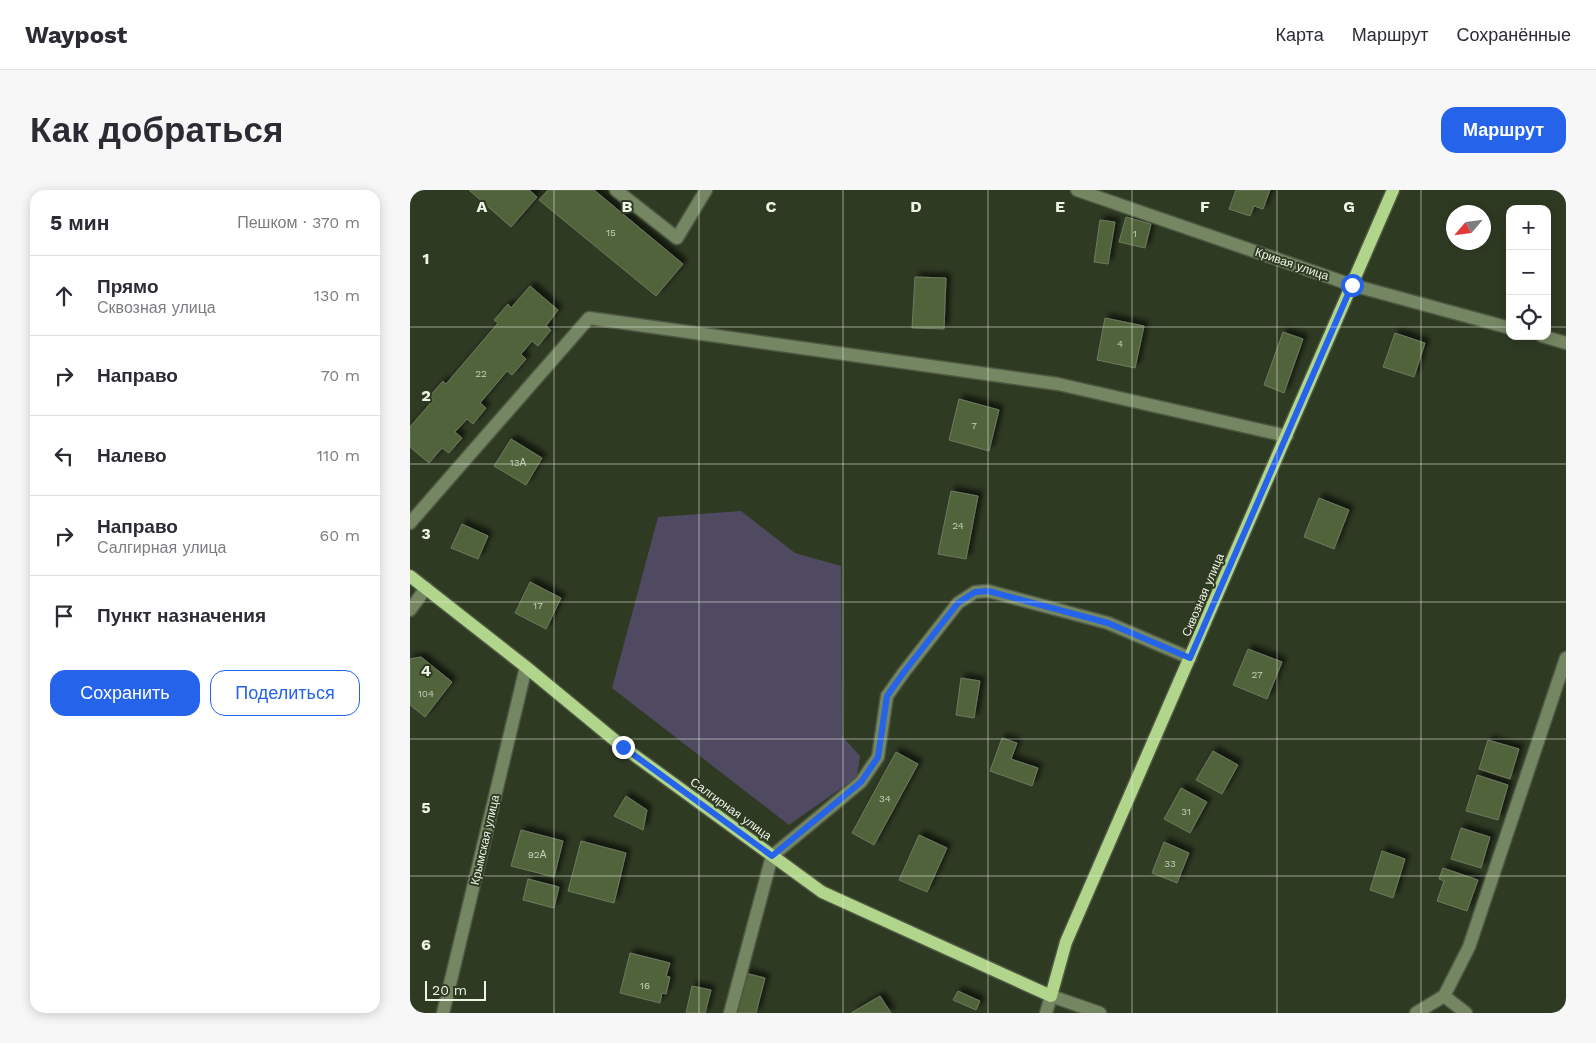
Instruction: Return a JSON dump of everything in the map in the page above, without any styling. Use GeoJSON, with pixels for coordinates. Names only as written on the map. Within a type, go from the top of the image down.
{"type":"FeatureCollection","features":[{"type":"Feature","properties":{"kind":"main road","name":"Сквозная улица"},"geometry":{"type":"LineString","coordinates":[[1051,996],[1066,942],[1393,190]]}},
{"type":"Feature","properties":{"kind":"main road","name":"Салгирная улица"},"geometry":{"type":"LineString","coordinates":[[410,576],[526,667],[623,747],[822,892],[1051,996]]}},
{"type":"Feature","properties":{"kind":"street"},"geometry":{"type":"LineString","coordinates":[[616,190],[677,238],[706,190]]}},
{"type":"Feature","properties":{"kind":"street","name":"Кривая улица"},"geometry":{"type":"LineString","coordinates":[[1077,190],[1352,285],[1506,327]]}},
{"type":"Feature","properties":{"kind":"street"},"geometry":{"type":"LineString","coordinates":[[410,523],[589,318],[1058,384],[1287,436]]}},
{"type":"Feature","properties":{"kind":"street"},"geometry":{"type":"LineString","coordinates":[[1551,339],[1566,343]]}},
{"type":"Feature","properties":{"kind":"street"},"geometry":{"type":"LineString","coordinates":[[410,610],[426,588]]}},
{"type":"Feature","properties":{"kind":"street"},"geometry":{"type":"LineString","coordinates":[[730,1013],[772,856],[861,782],[878,757],[887,696],[958,603],[975,592],[988,591],[1108,623],[1190,658]]}},
{"type":"Feature","properties":{"kind":"street"},"geometry":{"type":"LineString","coordinates":[[1416,1013],[1444,996],[1469,947],[1566,658]]}},
{"type":"Feature","properties":{"kind":"street","name":"Крымская улица"},"geometry":{"type":"LineString","coordinates":[[444,1013],[526,667]]}},
{"type":"Feature","properties":{"kind":"street","name":"Сквозная улица"},"geometry":{"type":"LineString","coordinates":[[1046,1013],[1051,996]]}},
{"type":"Feature","properties":{"kind":"street","name":"Салгирная улица"},"geometry":{"type":"LineString","coordinates":[[1051,996],[1100,1013]]}},
{"type":"Feature","properties":{"kind":"street"},"geometry":{"type":"LineString","coordinates":[[1444,996],[1466,1013]]}},
{"type":"Feature","properties":{"kind":"shaded area"},"geometry":{"type":"Polygon","coordinates":[[[741,511],[795,553],[841,566],[842,736],[860,756],[857,777],[789,825],[612,688],[658,517],[741,511]]]}},
{"type":"Feature","properties":{"kind":"building"},"geometry":{"type":"Polygon","coordinates":[[[469,190],[529,190],[537,197],[511,227],[469,190]]]}},
{"type":"Feature","properties":{"kind":"building"},"geometry":{"type":"Polygon","coordinates":[[[548,190],[594,190],[683,264],[656,296],[539,200],[548,190]]]}},
{"type":"Feature","properties":{"kind":"building"},"geometry":{"type":"Polygon","coordinates":[[[1236,190],[1270,190],[1263,209],[1254,206],[1250,216],[1229,209],[1236,190]]]}},
{"type":"Feature","properties":{"kind":"building"},"geometry":{"type":"Polygon","coordinates":[[[1126,217],[1151,224],[1145,248],[1119,242],[1126,217]]]}},
{"type":"Feature","properties":{"kind":"building"},"geometry":{"type":"Polygon","coordinates":[[[1100,220],[1115,222],[1108,264],[1094,262],[1100,220]]]}},
{"type":"Feature","properties":{"kind":"building"},"geometry":{"type":"Polygon","coordinates":[[[915,277],[946,278],[944,329],[912,328],[915,277]]]}},
{"type":"Feature","properties":{"kind":"building"},"geometry":{"type":"Polygon","coordinates":[[[530,286],[558,310],[546,326],[551,330],[538,346],[532,341],[521,354],[526,359],[512,375],[507,371],[480,403],[486,408],[473,424],[467,419],[455,432],[462,438],[449,453],[442,448],[429,463],[410,447],[410,427],[433,400],[430,396],[443,381],[446,384],[498,323],[494,320],[508,304],[511,308],[530,286]]]}},
{"type":"Feature","properties":{"kind":"building"},"geometry":{"type":"Polygon","coordinates":[[[1105,318],[1144,326],[1135,368],[1097,360],[1105,318]]]}},
{"type":"Feature","properties":{"kind":"building"},"geometry":{"type":"Polygon","coordinates":[[[1283,332],[1303,339],[1284,393],[1264,385],[1283,332]]]}},
{"type":"Feature","properties":{"kind":"building"},"geometry":{"type":"Polygon","coordinates":[[[1395,333],[1425,343],[1414,377],[1383,367],[1395,333]]]}},
{"type":"Feature","properties":{"kind":"building"},"geometry":{"type":"Polygon","coordinates":[[[959,399],[999,410],[989,451],[949,440],[959,399]]]}},
{"type":"Feature","properties":{"kind":"building"},"geometry":{"type":"Polygon","coordinates":[[[511,439],[542,458],[526,485],[494,466],[511,439]]]}},
{"type":"Feature","properties":{"kind":"building"},"geometry":{"type":"Polygon","coordinates":[[[951,491],[978,496],[966,559],[938,554],[951,491]]]}},
{"type":"Feature","properties":{"kind":"building"},"geometry":{"type":"Polygon","coordinates":[[[1319,498],[1349,510],[1334,549],[1304,537],[1319,498]]]}},
{"type":"Feature","properties":{"kind":"building"},"geometry":{"type":"Polygon","coordinates":[[[462,524],[488,536],[478,559],[451,548],[462,524]]]}},
{"type":"Feature","properties":{"kind":"building"},"geometry":{"type":"Polygon","coordinates":[[[530,582],[561,598],[546,629],[515,613],[530,582]]]}},
{"type":"Feature","properties":{"kind":"building"},"geometry":{"type":"Polygon","coordinates":[[[1248,649],[1282,662],[1267,699],[1233,685],[1248,649]]]}},
{"type":"Feature","properties":{"kind":"building"},"geometry":{"type":"Polygon","coordinates":[[[421,657],[452,682],[425,717],[410,705],[410,659],[421,657]]]}},
{"type":"Feature","properties":{"kind":"building"},"geometry":{"type":"Polygon","coordinates":[[[961,678],[980,681],[974,718],[956,715],[961,678]]]}},
{"type":"Feature","properties":{"kind":"building"},"geometry":{"type":"Polygon","coordinates":[[[1002,738],[1017,743],[1011,759],[1038,768],[1032,786],[990,771],[1002,738]]]}},
{"type":"Feature","properties":{"kind":"building"},"geometry":{"type":"Polygon","coordinates":[[[1488,740],[1519,749],[1510,779],[1479,769],[1488,740]]]}},
{"type":"Feature","properties":{"kind":"building"},"geometry":{"type":"Polygon","coordinates":[[[1213,751],[1238,765],[1222,794],[1196,780],[1213,751]]]}},
{"type":"Feature","properties":{"kind":"building"},"geometry":{"type":"Polygon","coordinates":[[[896,752],[918,764],[874,845],[852,833],[896,752]]]}},
{"type":"Feature","properties":{"kind":"building"},"geometry":{"type":"Polygon","coordinates":[[[1477,775],[1508,785],[1498,820],[1466,811],[1477,775]]]}},
{"type":"Feature","properties":{"kind":"building"},"geometry":{"type":"Polygon","coordinates":[[[1181,788],[1207,802],[1190,833],[1164,819],[1181,788]]]}},
{"type":"Feature","properties":{"kind":"building"},"geometry":{"type":"Polygon","coordinates":[[[626,796],[647,810],[643,830],[614,816],[626,796]]]}},
{"type":"Feature","properties":{"kind":"building"},"geometry":{"type":"Polygon","coordinates":[[[1461,828],[1490,837],[1481,868],[1451,859],[1461,828]]]}},
{"type":"Feature","properties":{"kind":"building"},"geometry":{"type":"Polygon","coordinates":[[[521,830],[563,841],[554,877],[511,866],[521,830]]]}},
{"type":"Feature","properties":{"kind":"building"},"geometry":{"type":"Polygon","coordinates":[[[919,835],[947,848],[927,892],[899,880],[919,835]]]}},
{"type":"Feature","properties":{"kind":"building"},"geometry":{"type":"Polygon","coordinates":[[[581,841],[626,853],[614,903],[568,891],[581,841]]]}},
{"type":"Feature","properties":{"kind":"building"},"geometry":{"type":"Polygon","coordinates":[[[1164,842],[1189,853],[1177,883],[1152,873],[1164,842]]]}},
{"type":"Feature","properties":{"kind":"building"},"geometry":{"type":"Polygon","coordinates":[[[1382,851],[1405,859],[1393,898],[1370,890],[1382,851]]]}},
{"type":"Feature","properties":{"kind":"building"},"geometry":{"type":"Polygon","coordinates":[[[1443,868],[1478,880],[1467,911],[1437,901],[1444,881],[1439,879],[1443,868]]]}},
{"type":"Feature","properties":{"kind":"building"},"geometry":{"type":"Polygon","coordinates":[[[528,879],[559,887],[554,908],[523,900],[528,879]]]}},
{"type":"Feature","properties":{"kind":"building"},"geometry":{"type":"Polygon","coordinates":[[[630,953],[670,963],[666,976],[670,977],[666,994],[662,993],[660,1003],[620,993],[630,953]]]}},
{"type":"Feature","properties":{"kind":"building"},"geometry":{"type":"Polygon","coordinates":[[[745,973],[765,978],[756,1013],[735,1013],[745,973]]]}},
{"type":"Feature","properties":{"kind":"building"},"geometry":{"type":"Polygon","coordinates":[[[692,986],[711,990],[705,1013],[686,1013],[692,986]]]}},
{"type":"Feature","properties":{"kind":"building"},"geometry":{"type":"Polygon","coordinates":[[[958,991],[980,1001],[976,1010],[953,1000],[958,991]]]}},
{"type":"Feature","properties":{"kind":"building"},"geometry":{"type":"Polygon","coordinates":[[[880,996],[891,1013],[851,1013],[880,996]]]}},
{"type":"Feature","properties":{"kind":"route"},"geometry":{"type":"LineString","coordinates":[[623,747],[772,856],[861,782],[878,757],[887,696],[958,603],[975,592],[988,591],[1108,623],[1190,658],[1352,285]]}}]}
